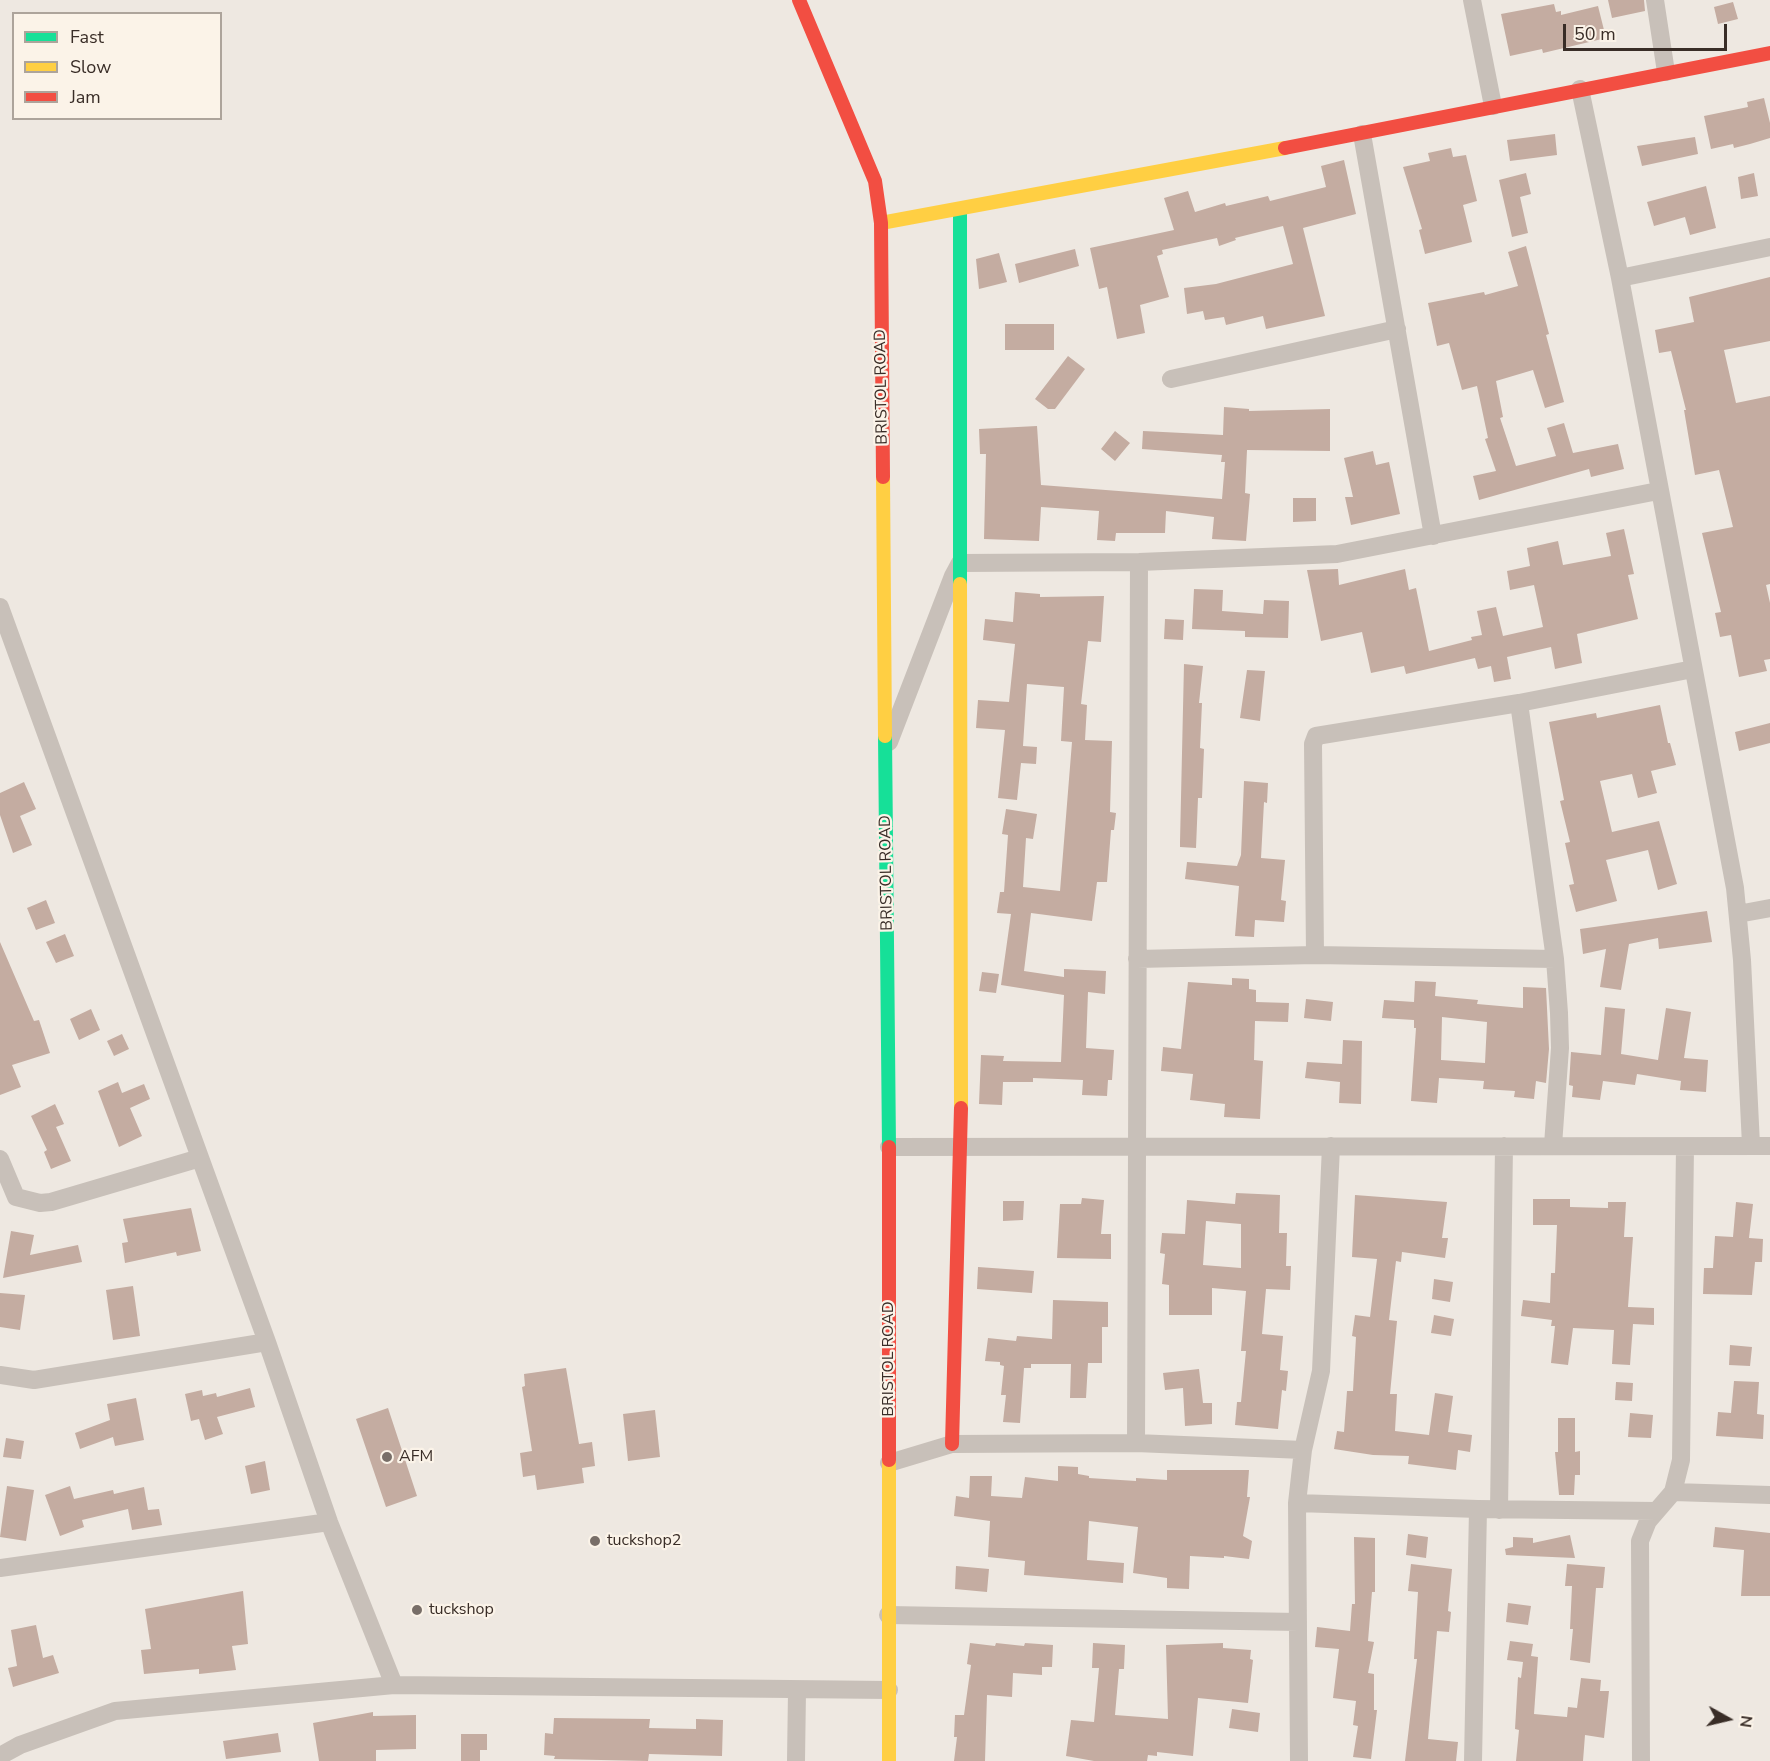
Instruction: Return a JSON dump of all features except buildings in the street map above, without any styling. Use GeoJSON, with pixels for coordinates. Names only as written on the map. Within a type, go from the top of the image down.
{"type":"FeatureCollection","features":[{"type":"Feature","properties":{"kind":"street","name":"BRISTOL ROAD"},"geometry":{"type":"LineString","coordinates":[[799,0],[875,180],[881,223],[889,1147],[889,1761]]}},
{"type":"Feature","properties":{"kind":"street"},"geometry":{"type":"LineString","coordinates":[[1472,0],[1493,106]]}},
{"type":"Feature","properties":{"kind":"street"},"geometry":{"type":"LineString","coordinates":[[1655,0],[1666,72]]}},
{"type":"Feature","properties":{"kind":"street"},"geometry":{"type":"LineString","coordinates":[[881,223],[1362,134],[1493,106],[1770,53]]}},
{"type":"Feature","properties":{"kind":"street"},"geometry":{"type":"LineString","coordinates":[[1580,89],[1620,278],[1738,914],[1751,1145]]}},
{"type":"Feature","properties":{"kind":"street"},"geometry":{"type":"LineString","coordinates":[[1362,134],[1433,536]]}},
{"type":"Feature","properties":{"kind":"street"},"geometry":{"type":"LineString","coordinates":[[952,1444],[961,1146],[960,209]]}},
{"type":"Feature","properties":{"kind":"street"},"geometry":{"type":"LineString","coordinates":[[1620,278],[1770,248]]}},
{"type":"Feature","properties":{"kind":"street"},"geometry":{"type":"LineString","coordinates":[[1171,379],[1397,329]]}},
{"type":"Feature","properties":{"kind":"street"},"geometry":{"type":"LineString","coordinates":[[960,563],[1139,562],[1337,555],[1658,491]]}},
{"type":"Feature","properties":{"kind":"street"},"geometry":{"type":"LineString","coordinates":[[1136,1443],[1139,562]]}},
{"type":"Feature","properties":{"kind":"street"},"geometry":{"type":"LineString","coordinates":[[886,749],[960,563]]}},
{"type":"Feature","properties":{"kind":"street"},"geometry":{"type":"LineString","coordinates":[[0,606],[267,1342],[329,1522],[394,1685]]}},
{"type":"Feature","properties":{"kind":"street"},"geometry":{"type":"LineString","coordinates":[[1316,955],[1313,744],[1316,736],[1519,703],[1693,669]]}},
{"type":"Feature","properties":{"kind":"street"},"geometry":{"type":"LineString","coordinates":[[1519,703],[1555,959],[1561,1039],[1553,1145]]}},
{"type":"Feature","properties":{"kind":"street"},"geometry":{"type":"LineString","coordinates":[[1738,914],[1770,908]]}},
{"type":"Feature","properties":{"kind":"street"},"geometry":{"type":"LineString","coordinates":[[1137,959],[1316,955],[1555,959]]}},
{"type":"Feature","properties":{"kind":"street"},"geometry":{"type":"LineString","coordinates":[[1299,1761],[1297,1503],[1303,1450],[1321,1371],[1331,1146]]}},
{"type":"Feature","properties":{"kind":"street"},"geometry":{"type":"LineString","coordinates":[[1499,1510],[1504,1146]]}},
{"type":"Feature","properties":{"kind":"street"},"geometry":{"type":"LineString","coordinates":[[889,1147],[1770,1146]]}},
{"type":"Feature","properties":{"kind":"street"},"geometry":{"type":"LineString","coordinates":[[1641,1761],[1640,1541],[1656,1511],[1674,1492],[1681,1460],[1685,1147]]}},
{"type":"Feature","properties":{"kind":"street"},"geometry":{"type":"LineString","coordinates":[[0,1159],[16,1197],[40,1203],[51,1202],[200,1158]]}},
{"type":"Feature","properties":{"kind":"street"},"geometry":{"type":"LineString","coordinates":[[0,1375],[34,1380],[267,1342]]}},
{"type":"Feature","properties":{"kind":"street"},"geometry":{"type":"LineString","coordinates":[[889,1463],[952,1444],[1136,1443],[1303,1450]]}},
{"type":"Feature","properties":{"kind":"street"},"geometry":{"type":"LineString","coordinates":[[1674,1492],[1770,1495]]}},
{"type":"Feature","properties":{"kind":"street"},"geometry":{"type":"LineString","coordinates":[[1297,1503],[1499,1510],[1656,1511]]}},
{"type":"Feature","properties":{"kind":"street"},"geometry":{"type":"LineString","coordinates":[[1473,1761],[1478,1509]]}},
{"type":"Feature","properties":{"kind":"street"},"geometry":{"type":"LineString","coordinates":[[0,1569],[329,1522]]}},
{"type":"Feature","properties":{"kind":"street"},"geometry":{"type":"LineString","coordinates":[[888,1615],[1298,1622]]}},
{"type":"Feature","properties":{"kind":"street"},"geometry":{"type":"LineString","coordinates":[[0,1756],[20,1745],[115,1711],[394,1685],[797,1691],[889,1690]]}},
{"type":"Feature","properties":{"kind":"street"},"geometry":{"type":"LineString","coordinates":[[796,1761],[797,1691]]}},
{"type":"Feature","properties":{"kind":"traffic: fast"},"geometry":{"type":"LineString","coordinates":[[960,209],[960,584]]}},
{"type":"Feature","properties":{"kind":"traffic: fast"},"geometry":{"type":"LineString","coordinates":[[885,736],[889,1147]]}},
{"type":"Feature","properties":{"kind":"traffic: slow"},"geometry":{"type":"LineString","coordinates":[[881,223],[1285,148]]}},
{"type":"Feature","properties":{"kind":"traffic: slow"},"geometry":{"type":"LineString","coordinates":[[883,477],[885,736]]}},
{"type":"Feature","properties":{"kind":"traffic: slow"},"geometry":{"type":"LineString","coordinates":[[960,584],[961,1108]]}},
{"type":"Feature","properties":{"kind":"traffic: slow"},"geometry":{"type":"LineString","coordinates":[[889,1460],[889,1761]]}},
{"type":"Feature","properties":{"kind":"traffic: jam"},"geometry":{"type":"LineString","coordinates":[[799,0],[875,181],[881,223],[883,477]]}},
{"type":"Feature","properties":{"kind":"traffic: jam"},"geometry":{"type":"LineString","coordinates":[[1285,148],[1770,53]]}},
{"type":"Feature","properties":{"kind":"traffic: jam"},"geometry":{"type":"LineString","coordinates":[[952,1444],[961,1108]]}},
{"type":"Feature","properties":{"kind":"traffic: jam"},"geometry":{"type":"LineString","coordinates":[[889,1147],[889,1460]]}},
{"type":"Feature","properties":{"kind":"place","name":"AFM"},"geometry":{"type":"Point","coordinates":[387,1457]}},
{"type":"Feature","properties":{"kind":"place","name":"tuckshop2"},"geometry":{"type":"Point","coordinates":[595,1541]}},
{"type":"Feature","properties":{"kind":"place","name":"tuckshop"},"geometry":{"type":"Point","coordinates":[417,1610]}}]}
